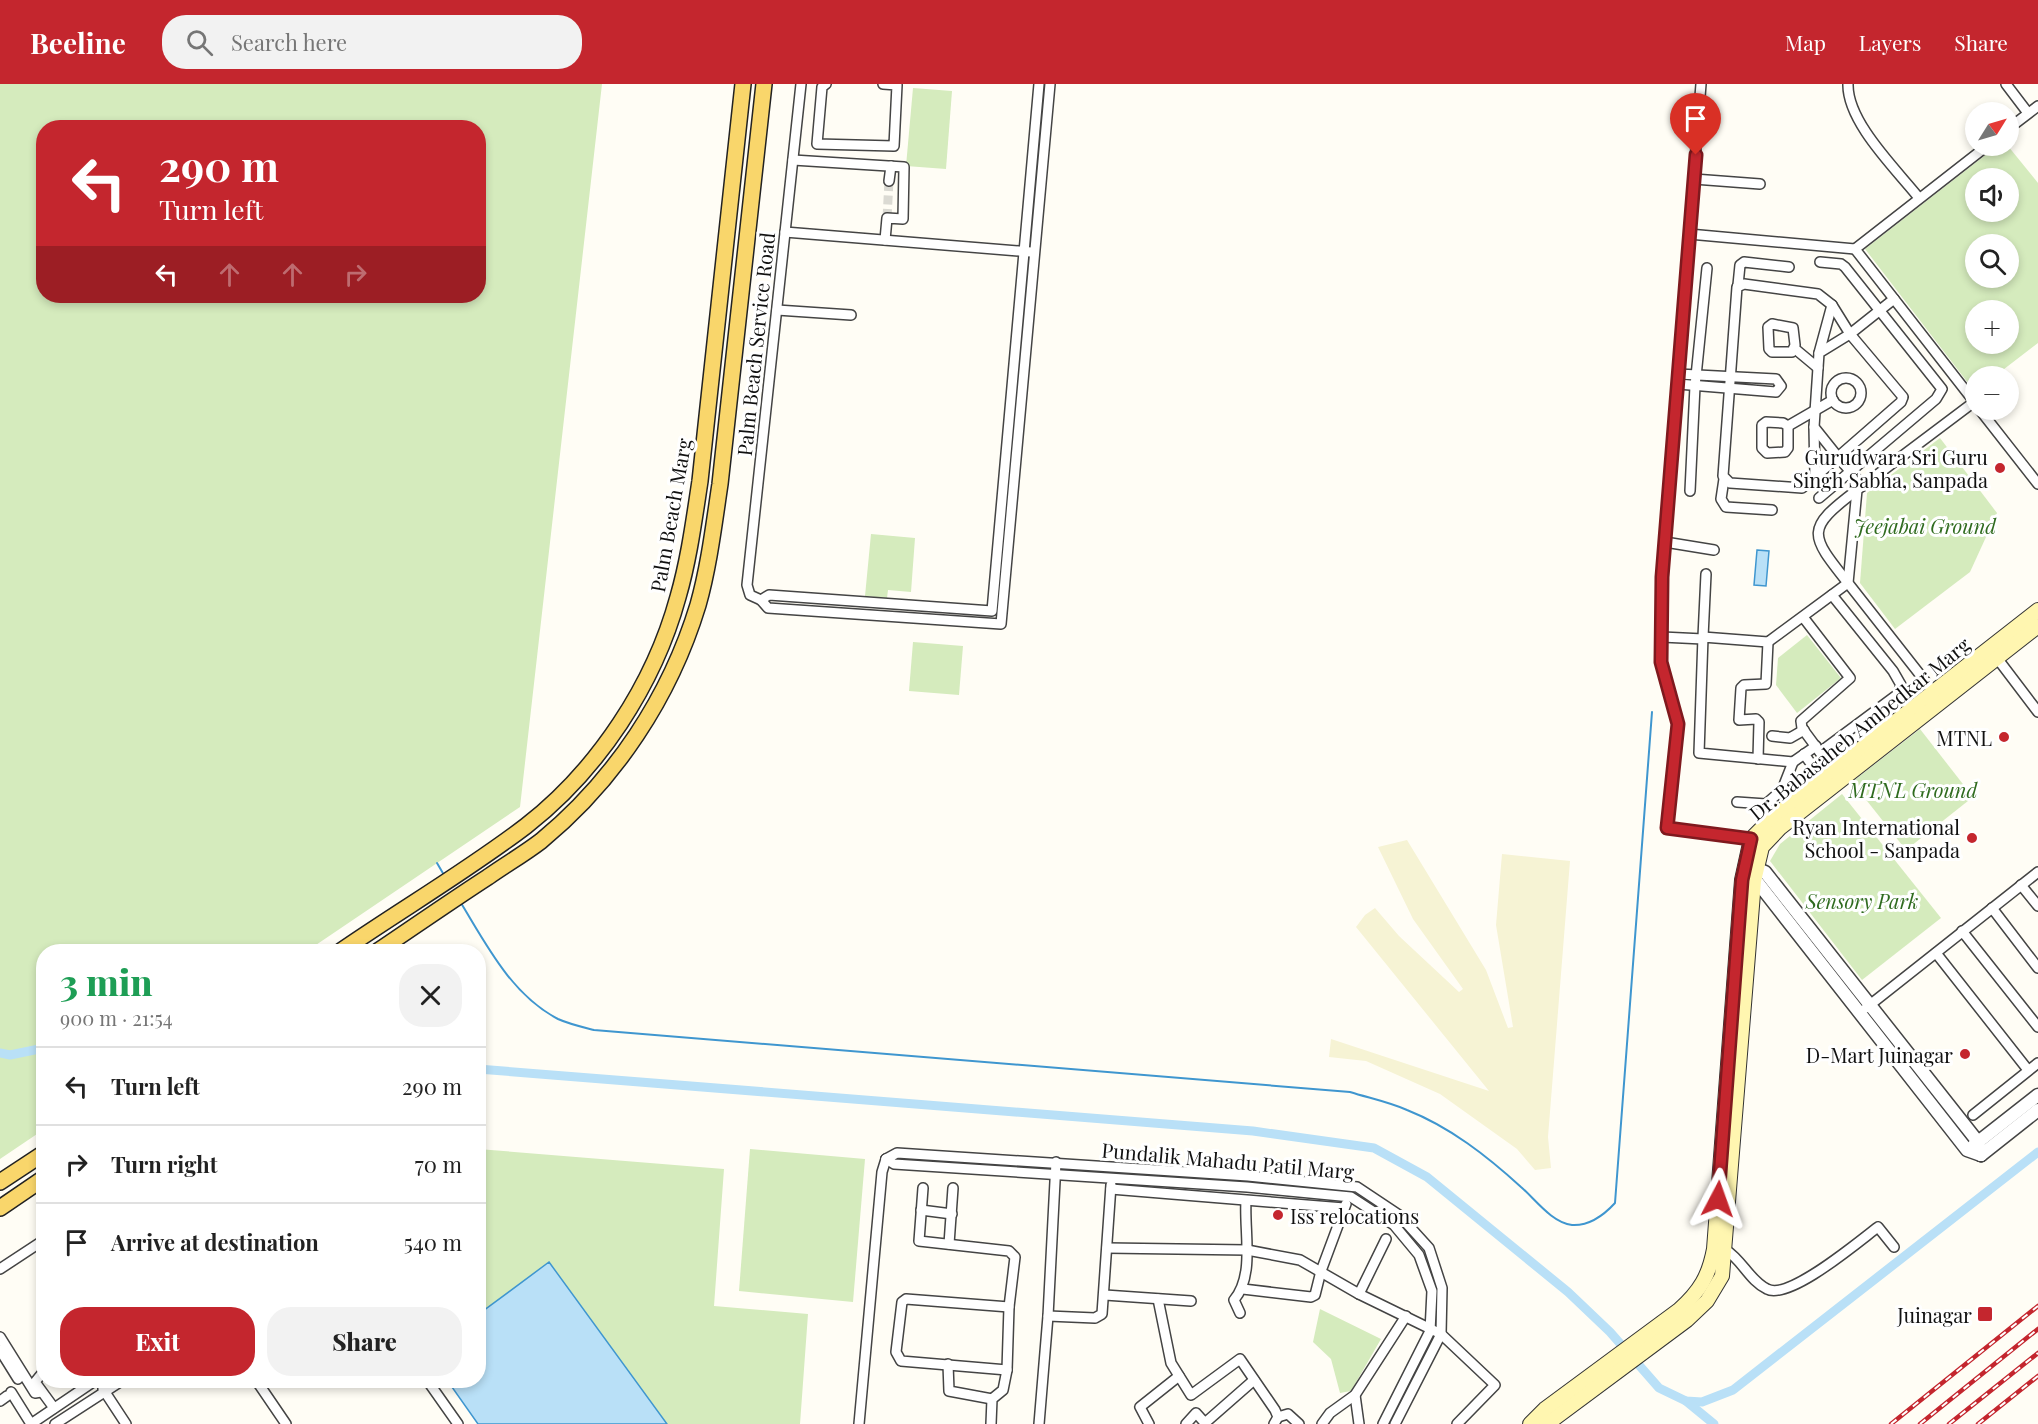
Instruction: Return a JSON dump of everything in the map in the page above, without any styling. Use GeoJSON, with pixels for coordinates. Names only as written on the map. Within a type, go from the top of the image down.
{"type":"FeatureCollection","features":[{"type":"Feature","properties":{"kind":"main road","name":"Palm Beach Marg"},"geometry":{"type":"LineString","coordinates":[[351,944],[527,825],[567,788],[595,758],[635,699],[659,650],[678,598],[690,545],[700,481],[743,84]]}},
{"type":"Feature","properties":{"kind":"main road"},"geometry":{"type":"LineString","coordinates":[[388,944],[540,842],[582,803],[612,771],[653,710],[678,658],[698,604],[710,549],[720,484],[764,84]]}},
{"type":"Feature","properties":{"kind":"main road","name":"Dr. Babasaheb Ambedkar Marg"},"geometry":{"type":"LineString","coordinates":[[1757,843],[1780,828],[2038,610]]}},
{"type":"Feature","properties":{"kind":"main road","name":"Dr. Babasaheb Ambedkar Marg"},"geometry":{"type":"LineString","coordinates":[[1683,1315],[1710,1272],[1714,1249],[1733,1082],[1752,871],[1757,843],[1772,818],[1833,770],[1996,658],[2038,626]]}},
{"type":"Feature","properties":{"kind":"main road","name":"Dr. Babasaheb Ambedkar Marg"},"geometry":{"type":"LineString","coordinates":[[1530,1424],[1603,1375],[1683,1315],[1707,1301],[1722,1276],[1726,1250],[1733,1082],[1752,871]]}},
{"type":"Feature","properties":{"kind":"main road"},"geometry":{"type":"LineString","coordinates":[[0,1182],[36,1158]]}},
{"type":"Feature","properties":{"kind":"main road"},"geometry":{"type":"LineString","coordinates":[[0,1208],[36,1183]]}},
{"type":"Feature","properties":{"kind":"main road","name":"Dr. Babasaheb Ambedkar Marg"},"geometry":{"type":"LineString","coordinates":[[1546,1424],[1603,1375]]}},
{"type":"Feature","properties":{"kind":"street","name":"Palm Beach Service Road"},"geometry":{"type":"LineString","coordinates":[[761,600],[750,595],[747,585],[801,84]]}},
{"type":"Feature","properties":{"kind":"street"},"geometry":{"type":"LineString","coordinates":[[826,84],[822,87],[820,100],[818,144],[894,146],[897,85],[883,84]]}},
{"type":"Feature","properties":{"kind":"street"},"geometry":{"type":"LineString","coordinates":[[1001,624],[1040,84]]}},
{"type":"Feature","properties":{"kind":"street"},"geometry":{"type":"LineString","coordinates":[[1001,624],[992,611],[1029,252],[1050,84]]}},
{"type":"Feature","properties":{"kind":"street"},"geometry":{"type":"LineString","coordinates":[[1701,84],[1665,542],[1661,662],[1678,724],[1667,828],[1757,843]]}},
{"type":"Feature","properties":{"kind":"street"},"geometry":{"type":"LineString","coordinates":[[1848,84],[1853,111],[1919,198]]}},
{"type":"Feature","properties":{"kind":"street"},"geometry":{"type":"LineString","coordinates":[[2006,84],[2028,113]]}},
{"type":"Feature","properties":{"kind":"street"},"geometry":{"type":"LineString","coordinates":[[800,97],[820,100]]}},
{"type":"Feature","properties":{"kind":"street"},"geometry":{"type":"LineString","coordinates":[[2019,120],[2038,106]]}},
{"type":"Feature","properties":{"kind":"street"},"geometry":{"type":"LineString","coordinates":[[1689,234],[1855,249],[1974,156]]}},
{"type":"Feature","properties":{"kind":"street"},"geometry":{"type":"LineString","coordinates":[[793,160],[906,168],[903,219],[887,218],[885,240]]}},
{"type":"Feature","properties":{"kind":"street"},"geometry":{"type":"LineString","coordinates":[[889,181],[891,166]]}},
{"type":"Feature","properties":{"kind":"street"},"geometry":{"type":"LineString","coordinates":[[1694,179],[1760,184]]}},
{"type":"Feature","properties":{"kind":"street"},"geometry":{"type":"LineString","coordinates":[[785,232],[1029,252]]}},
{"type":"Feature","properties":{"kind":"street"},"geometry":{"type":"LineString","coordinates":[[1855,249],[1965,390]]}},
{"type":"Feature","properties":{"kind":"street"},"geometry":{"type":"LineString","coordinates":[[1772,510],[1726,507],[1721,499],[1724,479],[1722,474],[1740,265],[1744,262],[1789,267]]}},
{"type":"Feature","properties":{"kind":"street"},"geometry":{"type":"LineString","coordinates":[[1819,498],[1936,399],[1942,389],[1881,310],[1841,264],[1820,262]]}},
{"type":"Feature","properties":{"kind":"street"},"geometry":{"type":"LineString","coordinates":[[1690,491],[1695,386],[1707,268]]}},
{"type":"Feature","properties":{"kind":"street"},"geometry":{"type":"LineString","coordinates":[[1724,479],[1730,483],[1802,488],[1901,402],[1903,397],[1850,334],[1832,305],[1814,292],[1738,285]]}},
{"type":"Feature","properties":{"kind":"street"},"geometry":{"type":"LineString","coordinates":[[1819,352],[1850,334],[1894,299]]}},
{"type":"Feature","properties":{"kind":"street"},"geometry":{"type":"LineString","coordinates":[[1815,477],[1814,427],[1817,370],[1819,352],[1832,305]]}},
{"type":"Feature","properties":{"kind":"street"},"geometry":{"type":"LineString","coordinates":[[777,310],[851,315]]}},
{"type":"Feature","properties":{"kind":"street"},"geometry":{"type":"LineString","coordinates":[[1794,348],[1835,383]]}},
{"type":"Feature","properties":{"kind":"street"},"geometry":{"type":"LineString","coordinates":[[1696,376],[1776,379],[1782,386],[1776,392],[1731,390],[1695,386],[1678,379],[1696,376]]}},
{"type":"Feature","properties":{"kind":"street"},"geometry":{"type":"LineString","coordinates":[[1845,378],[1853,380],[1859,387],[1860,396],[1850,407],[1840,406],[1833,400],[1831,390],[1835,383],[1845,378]]}},
{"type":"Feature","properties":{"kind":"street"},"geometry":{"type":"LineString","coordinates":[[1788,426],[1833,400]]}},
{"type":"Feature","properties":{"kind":"street"},"geometry":{"type":"LineString","coordinates":[[1937,697],[1821,547],[1817,535],[1820,522],[1833,508],[1965,414]]}},
{"type":"Feature","properties":{"kind":"street"},"geometry":{"type":"LineString","coordinates":[[1989,420],[2038,484]]}},
{"type":"Feature","properties":{"kind":"street"},"geometry":{"type":"LineString","coordinates":[[1662,637],[1768,642],[1848,583],[1860,488],[1850,471],[1814,427]]}},
{"type":"Feature","properties":{"kind":"street"},"geometry":{"type":"LineString","coordinates":[[1665,542],[1714,550]]}},
{"type":"Feature","properties":{"kind":"street"},"geometry":{"type":"LineString","coordinates":[[1706,574],[1699,753],[1793,762]]}},
{"type":"Feature","properties":{"kind":"street"},"geometry":{"type":"LineString","coordinates":[[992,611],[768,595],[761,600],[768,608],[1001,624]]}},
{"type":"Feature","properties":{"kind":"street"},"geometry":{"type":"LineString","coordinates":[[1737,802],[1766,804],[1782,790],[1793,762],[1804,754],[1818,749],[1898,694],[1901,685],[1893,671],[1832,595]]}},
{"type":"Feature","properties":{"kind":"street"},"geometry":{"type":"LineString","coordinates":[[1803,617],[1850,678],[1802,718],[1800,723],[1833,770]]}},
{"type":"Feature","properties":{"kind":"street"},"geometry":{"type":"LineString","coordinates":[[1758,759],[1759,722],[1758,719],[1739,720],[1741,688],[1744,684],[1766,684],[1768,642]]}},
{"type":"Feature","properties":{"kind":"street"},"geometry":{"type":"LineString","coordinates":[[1996,658],[2038,712]]}},
{"type":"Feature","properties":{"kind":"street"},"geometry":{"type":"LineString","coordinates":[[1772,736],[1790,738],[1804,730]]}},
{"type":"Feature","properties":{"kind":"street"},"geometry":{"type":"LineString","coordinates":[[1804,754],[1822,779]]}},
{"type":"Feature","properties":{"kind":"street"},"geometry":{"type":"LineString","coordinates":[[1752,871],[1765,872],[1979,1148]]}},
{"type":"Feature","properties":{"kind":"street"},"geometry":{"type":"LineString","coordinates":[[1752,871],[1859,1013],[1967,1150],[1979,1148],[2038,1110]]}},
{"type":"Feature","properties":{"kind":"street"},"geometry":{"type":"LineString","coordinates":[[1859,1013],[2038,872]]}},
{"type":"Feature","properties":{"kind":"street"},"geometry":{"type":"LineString","coordinates":[[2021,885],[2038,906]]}},
{"type":"Feature","properties":{"kind":"street"},"geometry":{"type":"LineString","coordinates":[[1992,909],[2038,968]]}},
{"type":"Feature","properties":{"kind":"street"},"geometry":{"type":"LineString","coordinates":[[1962,931],[2038,1027]]}},
{"type":"Feature","properties":{"kind":"street"},"geometry":{"type":"LineString","coordinates":[[1936,953],[2028,1070]]}},
{"type":"Feature","properties":{"kind":"street"},"geometry":{"type":"LineString","coordinates":[[1973,1115],[2038,1063]]}},
{"type":"Feature","properties":{"kind":"street"},"geometry":{"type":"LineString","coordinates":[[1979,1148],[2038,1095]]}},
{"type":"Feature","properties":{"kind":"street","name":"Pundalik Mahadu Patil Marg"},"geometry":{"type":"LineString","coordinates":[[1383,1424],[1430,1331],[1432,1291],[1419,1255],[1394,1226],[1351,1197],[894,1164],[886,1159],[897,1153],[1056,1162],[1248,1176],[1357,1187],[1399,1215],[1429,1248],[1442,1288],[1441,1335],[1395,1424]]}},
{"type":"Feature","properties":{"kind":"street"},"geometry":{"type":"LineString","coordinates":[[859,1424],[882,1172],[886,1159]]}},
{"type":"Feature","properties":{"kind":"street"},"geometry":{"type":"LineString","coordinates":[[1039,1424],[1048,1316],[1056,1162]]}},
{"type":"Feature","properties":{"kind":"street"},"geometry":{"type":"LineString","coordinates":[[1048,1316],[1095,1318],[1102,1314],[1113,1167]]}},
{"type":"Feature","properties":{"kind":"street"},"geometry":{"type":"LineString","coordinates":[[1243,1289],[1311,1297],[1318,1292],[1321,1271],[1344,1208],[1357,1187]]}},
{"type":"Feature","properties":{"kind":"street"},"geometry":{"type":"LineString","coordinates":[[923,1188],[919,1241],[1012,1252],[1015,1257],[1009,1306],[1007,1370],[1003,1390],[992,1400],[991,1424]]}},
{"type":"Feature","properties":{"kind":"street"},"geometry":{"type":"LineString","coordinates":[[949,1244],[953,1188]]}},
{"type":"Feature","properties":{"kind":"street"},"geometry":{"type":"LineString","coordinates":[[1111,1189],[1344,1208]]}},
{"type":"Feature","properties":{"kind":"street"},"geometry":{"type":"LineString","coordinates":[[1240,1313],[1234,1299],[1243,1289],[1247,1250],[1246,1201]]}},
{"type":"Feature","properties":{"kind":"street"},"geometry":{"type":"LineString","coordinates":[[921,1210],[952,1214]]}},
{"type":"Feature","properties":{"kind":"street"},"geometry":{"type":"LineString","coordinates":[[1726,1250],[1763,1287],[1775,1291],[1789,1287],[1827,1266],[1878,1227],[1894,1247]]}},
{"type":"Feature","properties":{"kind":"street"},"geometry":{"type":"LineString","coordinates":[[1359,1294],[1386,1239]]}},
{"type":"Feature","properties":{"kind":"street"},"geometry":{"type":"LineString","coordinates":[[0,1269],[36,1245]]}},
{"type":"Feature","properties":{"kind":"street"},"geometry":{"type":"LineString","coordinates":[[1107,1248],[1247,1250],[1300,1260],[1359,1294],[1441,1335],[1495,1384],[1457,1424]]}},
{"type":"Feature","properties":{"kind":"street"},"geometry":{"type":"LineString","coordinates":[[1105,1295],[1191,1301]]}},
{"type":"Feature","properties":{"kind":"street"},"geometry":{"type":"LineString","coordinates":[[1007,1370],[901,1361],[896,1357],[902,1302],[906,1299],[1009,1306]]}},
{"type":"Feature","properties":{"kind":"street"},"geometry":{"type":"LineString","coordinates":[[1158,1299],[1171,1363],[1191,1395],[1240,1359],[1276,1420],[1288,1414],[1299,1424]]}},
{"type":"Feature","properties":{"kind":"street"},"geometry":{"type":"LineString","coordinates":[[1322,1424],[1330,1413],[1355,1395],[1406,1316]]}},
{"type":"Feature","properties":{"kind":"street"},"geometry":{"type":"LineString","coordinates":[[0,1337],[38,1392],[54,1408]]}},
{"type":"Feature","properties":{"kind":"street"},"geometry":{"type":"LineString","coordinates":[[0,1350],[25,1391],[38,1392]]}},
{"type":"Feature","properties":{"kind":"street"},"geometry":{"type":"LineString","coordinates":[[948,1364],[948,1391],[992,1400]]}},
{"type":"Feature","properties":{"kind":"street"},"geometry":{"type":"LineString","coordinates":[[1149,1424],[1140,1407],[1179,1376]]}},
{"type":"Feature","properties":{"kind":"street"},"geometry":{"type":"LineString","coordinates":[[1186,1424],[1196,1413],[1205,1423],[1254,1380]]}},
{"type":"Feature","properties":{"kind":"street"},"geometry":{"type":"LineString","coordinates":[[37,1388],[38,1392]]}},
{"type":"Feature","properties":{"kind":"street"},"geometry":{"type":"LineString","coordinates":[[6,1396],[31,1424],[42,1421],[54,1408],[85,1388]]}},
{"type":"Feature","properties":{"kind":"street"},"geometry":{"type":"LineString","coordinates":[[102,1388],[126,1424]]}},
{"type":"Feature","properties":{"kind":"street"},"geometry":{"type":"LineString","coordinates":[[55,1424],[111,1388]]}},
{"type":"Feature","properties":{"kind":"street"},"geometry":{"type":"LineString","coordinates":[[261,1388],[286,1424]]}},
{"type":"Feature","properties":{"kind":"street"},"geometry":{"type":"LineString","coordinates":[[433,1388],[458,1424]]}},
{"type":"Feature","properties":{"kind":"street"},"geometry":{"type":"LineString","coordinates":[[1355,1395],[1359,1424]]}},
{"type":"Feature","properties":{"kind":"shaded area"},"geometry":{"type":"Polygon","coordinates":[[[1407,840],[1486,970],[1508,1028],[1513,1027],[1496,925],[1502,854],[1570,861],[1548,1137],[1551,1168],[1535,1170],[1517,1149],[1440,1094],[1366,1061],[1329,1057],[1331,1039],[1489,1091],[1356,927],[1365,915],[1375,908],[1399,936],[1459,992],[1463,989],[1413,919],[1378,847],[1407,840]]]}},
{"type":"Feature","properties":{"kind":"green space"},"geometry":{"type":"Polygon","coordinates":[[[0,84],[602,84],[520,807],[317,944],[36,944],[36,1135],[0,1159],[0,84]]]}},
{"type":"Feature","properties":{"kind":"green space"},"geometry":{"type":"Polygon","coordinates":[[[913,88],[952,91],[946,169],[906,166],[913,88]]]}},
{"type":"Feature","properties":{"kind":"green space"},"geometry":{"type":"Polygon","coordinates":[[[1984,156],[2016,156],[2038,183],[2038,343],[2008,366],[1965,366],[1965,379],[1865,249],[1965,171],[1965,222],[2019,222],[2019,168],[1969,168],[1984,156]]]}},
{"type":"Feature","properties":{"kind":"green space","name":"Jeejabai Ground"},"geometry":{"type":"Polygon","coordinates":[[[1940,438],[1997,513],[1970,572],[1895,629],[1860,583],[1867,493],[1940,438]]]}},
{"type":"Feature","properties":{"kind":"green space"},"geometry":{"type":"Polygon","coordinates":[[[871,534],[915,538],[911,592],[888,590],[887,598],[865,596],[871,534]]]}},
{"type":"Feature","properties":{"kind":"green space"},"geometry":{"type":"Polygon","coordinates":[[[1807,635],[1841,678],[1797,713],[1776,685],[1778,658],[1807,635]]]}},
{"type":"Feature","properties":{"kind":"green space"},"geometry":{"type":"Polygon","coordinates":[[[913,642],[963,646],[959,695],[909,691],[913,642]]]}},
{"type":"Feature","properties":{"kind":"green space","name":"MTNL Ground"},"geometry":{"type":"Polygon","coordinates":[[[1920,729],[1973,797],[1906,850],[1852,782],[1920,729]]]}},
{"type":"Feature","properties":{"kind":"green space","name":"Sensory Park"},"geometry":{"type":"Polygon","coordinates":[[[1842,794],[1941,918],[1862,980],[1770,861],[1780,844],[1842,794]]]}},
{"type":"Feature","properties":{"kind":"green space"},"geometry":{"type":"Polygon","coordinates":[[[750,1149],[865,1159],[853,1302],[739,1291],[750,1149]]]}},
{"type":"Feature","properties":{"kind":"green space"},"geometry":{"type":"Polygon","coordinates":[[[486,1150],[724,1169],[714,1306],[808,1314],[800,1424],[667,1424],[550,1263],[486,1309],[486,1150]]]}},
{"type":"Feature","properties":{"kind":"green space"},"geometry":{"type":"Polygon","coordinates":[[[1320,1309],[1381,1339],[1351,1391],[1340,1393],[1331,1359],[1313,1342],[1320,1309]]]}},
{"type":"Feature","properties":{"kind":"water"},"geometry":{"type":"Polygon","coordinates":[[[1757,550],[1769,551],[1766,586],[1754,585],[1757,550]]]}},
{"type":"Feature","properties":{"kind":"water"},"geometry":{"type":"Polygon","coordinates":[[[549,1262],[667,1424],[478,1424],[453,1388],[486,1388],[486,1309],[549,1262]]]}},
{"type":"Feature","properties":{"kind":"waterway"},"geometry":{"type":"LineString","coordinates":[[461,903],[502,968],[527,997],[558,1019],[576,1025],[594,1030],[1350,1092],[1400,1107],[1438,1125],[1495,1164],[1544,1210],[1558,1220],[1578,1225],[1596,1219],[1615,1203],[1652,712]]}},
{"type":"Feature","properties":{"kind":"waterway"},"geometry":{"type":"LineString","coordinates":[[437,863],[444,875]]}},
{"type":"Feature","properties":{"kind":"waterway"},"geometry":{"type":"LineString","coordinates":[[0,1053],[10,1055],[36,1050]]}},
{"type":"Feature","properties":{"kind":"waterway"},"geometry":{"type":"LineString","coordinates":[[486,1070],[1253,1131],[1374,1148],[1427,1177],[1568,1292],[1610,1332],[1659,1388],[1686,1401],[1702,1402],[1733,1390],[2038,1152]]}},
{"type":"Feature","properties":{"kind":"waterway"},"geometry":{"type":"LineString","coordinates":[[1686,1401],[1714,1424]]}},
{"type":"Feature","properties":{"kind":"tunnel"},"geometry":{"type":"LineString","coordinates":[[887,218],[889,181]]}},
{"type":"Feature","properties":{"kind":"railway"},"geometry":{"type":"LineString","coordinates":[[1891,1424],[2038,1306]]}},
{"type":"Feature","properties":{"kind":"railway"},"geometry":{"type":"LineString","coordinates":[[1920,1424],[2038,1329]]}},
{"type":"Feature","properties":{"kind":"railway"},"geometry":{"type":"LineString","coordinates":[[1949,1424],[2038,1353]]}},
{"type":"Feature","properties":{"kind":"railway"},"geometry":{"type":"LineString","coordinates":[[1978,1424],[2038,1376]]}},
{"type":"Feature","properties":{"kind":"place","name":"Gurudwara Sri Guru Singh Sabha, Sanpada"},"geometry":{"type":"Point","coordinates":[2000,468]}},
{"type":"Feature","properties":{"kind":"place","name":"MTNL"},"geometry":{"type":"Point","coordinates":[2004,737]}},
{"type":"Feature","properties":{"kind":"place","name":"Ryan International School - Sanpada"},"geometry":{"type":"Point","coordinates":[1972,838]}},
{"type":"Feature","properties":{"kind":"place","name":"D-Mart Juinagar"},"geometry":{"type":"Point","coordinates":[1965,1054]}},
{"type":"Feature","properties":{"kind":"place","name":"Iss relocations"},"geometry":{"type":"Point","coordinates":[1278,1215]}},
{"type":"Feature","properties":{"kind":"place","name":"Juinagar"},"geometry":{"type":"Point","coordinates":[1985,1314]}},
{"type":"Feature","properties":{"kind":"route"},"geometry":{"type":"LineString","coordinates":[[1696,155],[1662,577],[1661,662],[1678,724],[1667,828],[1751,839],[1742,880],[1718,1199]]}}]}
